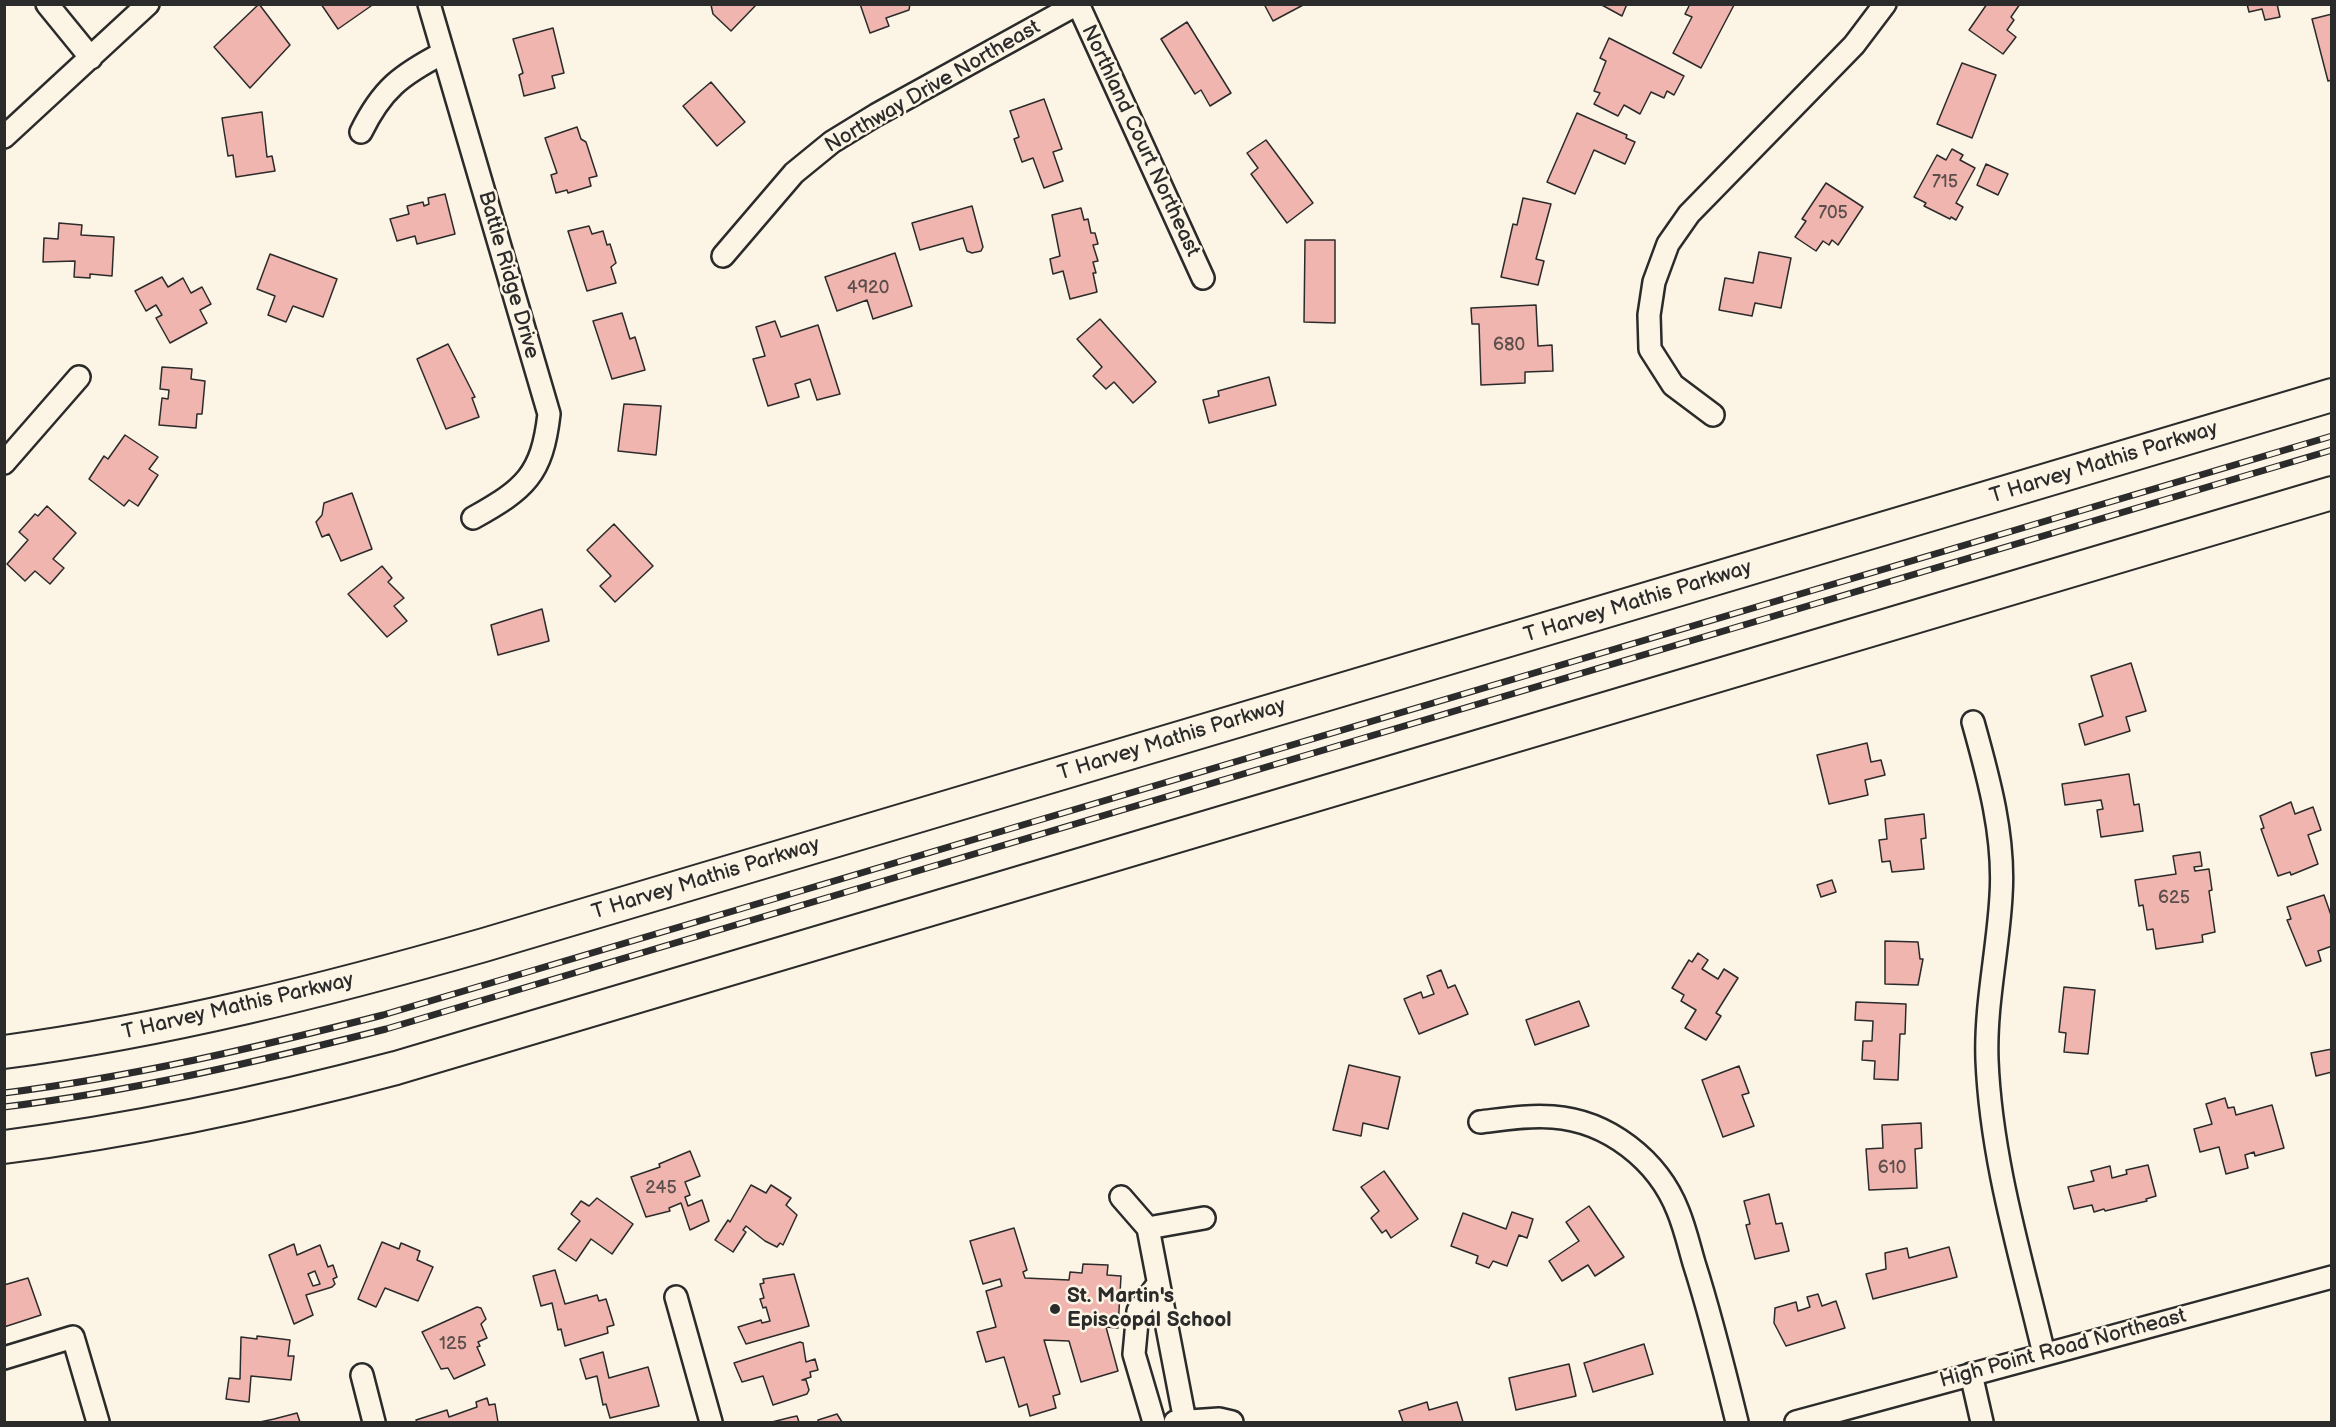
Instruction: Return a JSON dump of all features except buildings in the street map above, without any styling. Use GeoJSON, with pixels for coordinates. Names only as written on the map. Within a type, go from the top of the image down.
{"type":"FeatureCollection","features":[{"type":"Feature","properties":{"kind":"highway","name":"T Harvey Mathis Parkway"},"geometry":{"type":"LineString","coordinates":[[4,1052],[156,1028],[266,1004],[473,948],[2331,395]]}},
{"type":"Feature","properties":{"kind":"highway"},"geometry":{"type":"LineString","coordinates":[[4,1147],[188,1118],[286,1096],[442,1055],[2331,493]]}},
{"type":"Feature","properties":{"kind":"street"},"geometry":{"type":"LineString","coordinates":[[47,4],[91,58]]}},
{"type":"Feature","properties":{"kind":"street"},"geometry":{"type":"LineString","coordinates":[[4,137],[148,4]]}},
{"type":"Feature","properties":{"kind":"street","name":"Battle Ridge Drive"},"geometry":{"type":"LineString","coordinates":[[429,4],[549,414],[545,447],[531,476],[510,497],[473,518]]}},
{"type":"Feature","properties":{"kind":"street","name":"Northway Drive Northeast"},"geometry":{"type":"LineString","coordinates":[[723,256],[794,173],[832,142],[876,115],[1077,4]]}},
{"type":"Feature","properties":{"kind":"street","name":"Northland Court Northeast"},"geometry":{"type":"LineString","coordinates":[[1077,4],[1203,278]]}},
{"type":"Feature","properties":{"kind":"street"},"geometry":{"type":"LineString","coordinates":[[1713,415],[1673,386],[1650,349],[1649,315],[1654,282],[1668,244],[1689,214],[1854,45],[1885,4]]}},
{"type":"Feature","properties":{"kind":"street"},"geometry":{"type":"LineString","coordinates":[[361,132],[374,105],[392,84],[411,70],[443,53]]}},
{"type":"Feature","properties":{"kind":"street"},"geometry":{"type":"LineString","coordinates":[[4,463],[80,377]]}},
{"type":"Feature","properties":{"kind":"street"},"geometry":{"type":"LineString","coordinates":[[1972,722],[1998,823],[2001,894],[1988,1012],[1989,1101],[2001,1178],[2044,1354]]}},
{"type":"Feature","properties":{"kind":"street"},"geometry":{"type":"LineString","coordinates":[[1480,1122],[1528,1116],[1555,1117],[1584,1123],[1615,1137],[1652,1168],[1678,1211],[1711,1317],[1737,1422]]}},
{"type":"Feature","properties":{"kind":"street"},"geometry":{"type":"LineString","coordinates":[[1122,1197],[1148,1228],[1180,1422],[1219,1419],[1232,1422]]}},
{"type":"Feature","properties":{"kind":"street"},"geometry":{"type":"LineString","coordinates":[[1148,1228],[1204,1218]]}},
{"type":"Feature","properties":{"kind":"street","name":"High Point Road Northeast"},"geometry":{"type":"LineString","coordinates":[[1796,1422],[2331,1277]]}},
{"type":"Feature","properties":{"kind":"street"},"geometry":{"type":"LineString","coordinates":[[1154,1422],[1134,1354],[1138,1311],[1158,1284]]}},
{"type":"Feature","properties":{"kind":"street"},"geometry":{"type":"LineString","coordinates":[[676,1297],[711,1422]]}},
{"type":"Feature","properties":{"kind":"street"},"geometry":{"type":"LineString","coordinates":[[4,1358],[73,1337],[98,1422]]}},
{"type":"Feature","properties":{"kind":"street"},"geometry":{"type":"LineString","coordinates":[[1971,1374],[1982,1422]]}},
{"type":"Feature","properties":{"kind":"street"},"geometry":{"type":"LineString","coordinates":[[362,1375],[374,1422]]}},
{"type":"Feature","properties":{"kind":"railway"},"geometry":{"type":"LineString","coordinates":[[4,1093],[147,1070],[383,1015],[2332,436]]}},
{"type":"Feature","properties":{"kind":"railway"},"geometry":{"type":"LineString","coordinates":[[4,1107],[149,1084],[386,1029],[2332,450]]}},
{"type":"Feature","properties":{"kind":"place","name":"St. Martin's Episcopal School"},"geometry":{"type":"Point","coordinates":[1055,1309]}}]}
